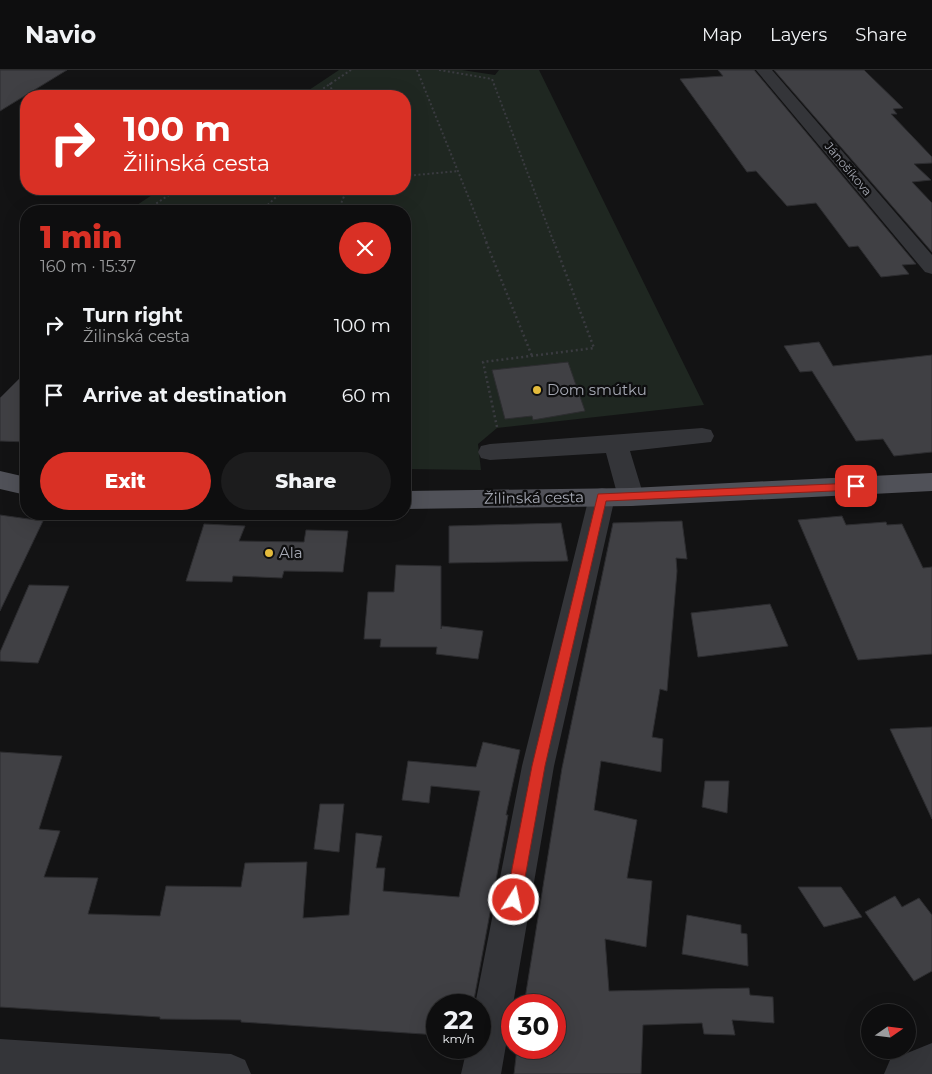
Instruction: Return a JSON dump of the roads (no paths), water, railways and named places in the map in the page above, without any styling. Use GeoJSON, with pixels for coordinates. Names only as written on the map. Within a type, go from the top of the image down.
{"type":"FeatureCollection","features":[{"type":"Feature","properties":{"kind":"main road"},"geometry":{"type":"LineString","coordinates":[[0,480],[20,485]]}},
{"type":"Feature","properties":{"kind":"main road","name":"Žilinská cesta"},"geometry":{"type":"LineString","coordinates":[[411,500],[616,497],[932,482]]}},
{"type":"Feature","properties":{"kind":"street","name":"Jánošíkova"},"geometry":{"type":"LineString","coordinates":[[764,70],[932,268]]}},
{"type":"Feature","properties":{"kind":"street"},"geometry":{"type":"LineString","coordinates":[[490,452],[616,444],[702,436]]}},
{"type":"Feature","properties":{"kind":"street"},"geometry":{"type":"LineString","coordinates":[[482,1074],[538,766],[616,497],[616,444]]}},
{"type":"Feature","properties":{"kind":"street"},"geometry":{"type":"LineString","coordinates":[[0,1058],[213,1073]]}},
{"type":"Feature","properties":{"kind":"street"},"geometry":{"type":"LineString","coordinates":[[904,1074],[932,1062]]}},
{"type":"Feature","properties":{"kind":"place","name":"Dom smútku"},"geometry":{"type":"Point","coordinates":[537,390]}},
{"type":"Feature","properties":{"kind":"place","name":"Ala"},"geometry":{"type":"Point","coordinates":[269,553]}}]}
